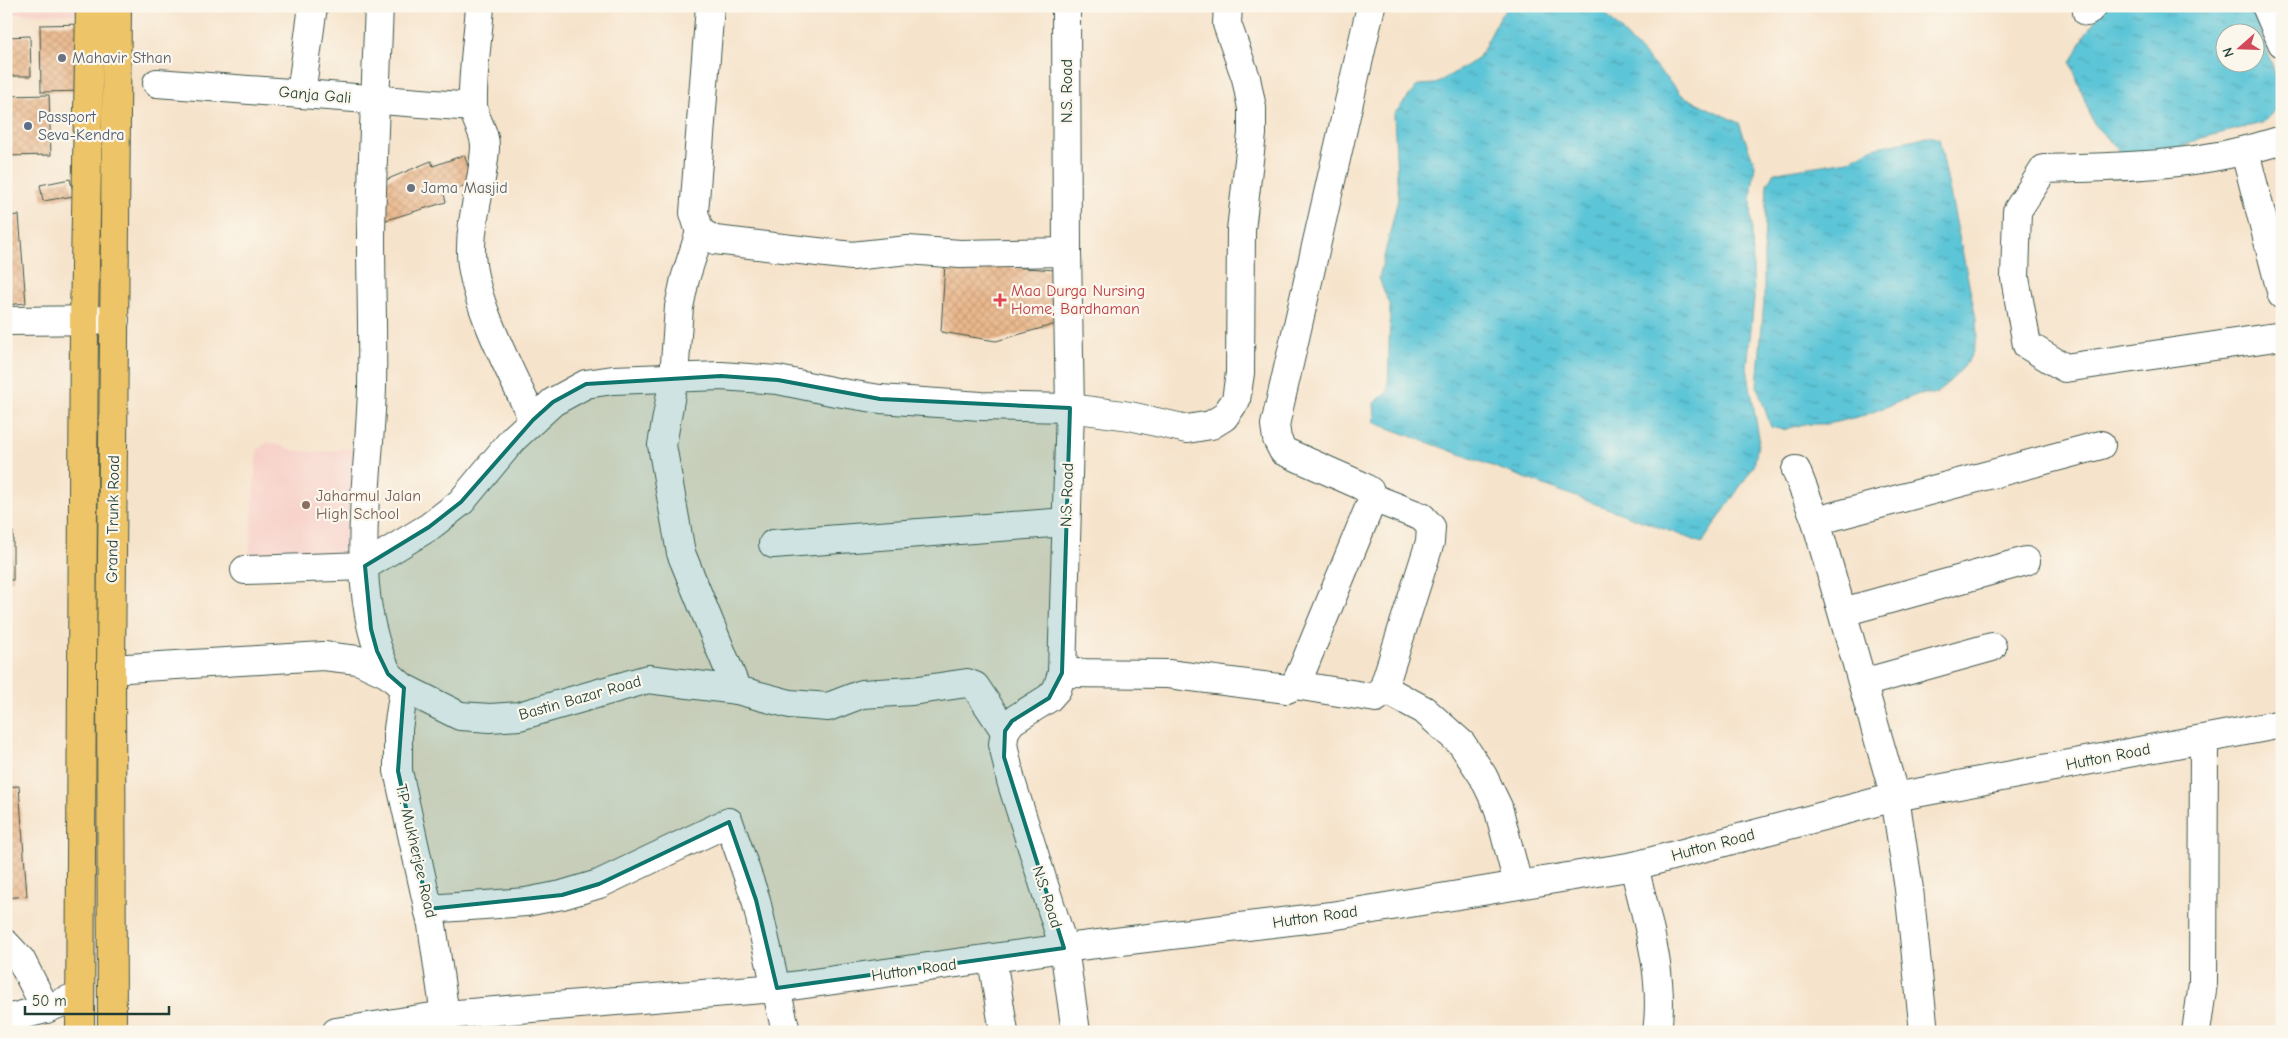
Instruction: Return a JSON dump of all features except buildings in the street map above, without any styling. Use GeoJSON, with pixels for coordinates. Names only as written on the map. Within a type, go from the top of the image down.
{"type":"FeatureCollection","features":[{"type":"Feature","properties":{"kind":"main road"},"geometry":{"type":"LineString","coordinates":[[80,1032],[84,320],[90,6]]}},
{"type":"Feature","properties":{"kind":"main road","name":"Grand Trunk Road"},"geometry":{"type":"LineString","coordinates":[[112,1032],[111,669],[117,6]]}},
{"type":"Feature","properties":{"kind":"street"},"geometry":{"type":"LineString","coordinates":[[301,94],[313,6]]}},
{"type":"Feature","properties":{"kind":"street"},"geometry":{"type":"LineString","coordinates":[[380,6],[371,236],[372,389],[366,487],[365,566],[371,630],[377,651],[396,681]]}},
{"type":"Feature","properties":{"kind":"street"},"geometry":{"type":"LineString","coordinates":[[480,6],[473,107],[484,133],[485,147],[472,230],[471,255],[475,283],[489,322],[533,420]]}},
{"type":"Feature","properties":{"kind":"street"},"geometry":{"type":"LineString","coordinates":[[710,6],[694,214],[700,232],[685,279],[679,307],[674,377],[662,445],[681,553],[737,690]]}},
{"type":"Feature","properties":{"kind":"street","name":"N.S. Road"},"geometry":{"type":"LineString","coordinates":[[1066,6],[1070,408],[1062,673],[1057,689],[1049,698],[1012,721],[1005,730],[1003,744],[1004,757],[1064,948],[1076,1032]]}},
{"type":"Feature","properties":{"kind":"street"},"geometry":{"type":"LineString","coordinates":[[245,570],[365,566],[429,527],[461,502],[493,462],[533,420],[553,402],[586,384],[613,380],[721,376],[778,380],[880,399],[981,406],[1070,408],[1130,416],[1187,429],[1211,425],[1224,417],[1236,400],[1240,373],[1241,230],[1252,134],[1252,108],[1246,78],[1227,24],[1228,6]]}},
{"type":"Feature","properties":{"kind":"street"},"geometry":{"type":"LineString","coordinates":[[1062,673],[1168,674],[1274,688],[1287,689],[1295,685],[1376,698],[1382,693],[1430,542],[1431,527],[1422,517],[1373,498],[1370,491],[1360,485],[1283,451],[1277,439],[1275,425],[1371,6]]}},
{"type":"Feature","properties":{"kind":"street"},"geometry":{"type":"LineString","coordinates":[[2266,6],[2282,43]]}},
{"type":"Feature","properties":{"kind":"street","name":"Ganja Gali"},"geometry":{"type":"LineString","coordinates":[[156,83],[473,107]]}},
{"type":"Feature","properties":{"kind":"street"},"geometry":{"type":"LineString","coordinates":[[2282,140],[2245,152],[2158,166],[2044,168],[2017,211],[2015,278],[2027,345],[2065,368],[2282,336]]}},
{"type":"Feature","properties":{"kind":"street"},"geometry":{"type":"LineString","coordinates":[[2245,152],[2282,295]]}},
{"type":"Feature","properties":{"kind":"street"},"geometry":{"type":"LineString","coordinates":[[700,232],[715,240],[852,256],[908,250],[960,254],[1067,252]]}},
{"type":"Feature","properties":{"kind":"street"},"geometry":{"type":"LineString","coordinates":[[6,321],[114,320]]}},
{"type":"Feature","properties":{"kind":"street"},"geometry":{"type":"LineString","coordinates":[[1816,521],[2101,445]]}},
{"type":"Feature","properties":{"kind":"street"},"geometry":{"type":"LineString","coordinates":[[1796,470],[1816,521],[1895,797],[1912,907],[1924,1032]]}},
{"type":"Feature","properties":{"kind":"street"},"geometry":{"type":"LineString","coordinates":[[1295,685],[1373,498]]}},
{"type":"Feature","properties":{"kind":"street"},"geometry":{"type":"LineString","coordinates":[[773,544],[1066,522]]}},
{"type":"Feature","properties":{"kind":"street"},"geometry":{"type":"LineString","coordinates":[[1843,612],[2026,561]]}},
{"type":"Feature","properties":{"kind":"street"},"geometry":{"type":"LineString","coordinates":[[1863,684],[1992,647]]}},
{"type":"Feature","properties":{"kind":"street","name":"Bastin Bazar Road"},"geometry":{"type":"LineString","coordinates":[[111,669],[323,656],[358,660],[460,716],[490,718],[520,716],[648,679],[737,690],[790,704],[828,707],[862,694],[912,691],[967,683],[975,686],[1005,730]]}},
{"type":"Feature","properties":{"kind":"street","name":"T.P. Mukherjee Road"},"geometry":{"type":"LineString","coordinates":[[396,681],[398,771],[432,924],[445,1015]]}},
{"type":"Feature","properties":{"kind":"street"},"geometry":{"type":"LineString","coordinates":[[1383,688],[1424,710],[1462,744],[1483,776],[1498,807],[1518,884]]}},
{"type":"Feature","properties":{"kind":"street","name":"Hutton Road"},"geometry":{"type":"LineString","coordinates":[[336,1032],[445,1015],[777,988],[1064,948],[1331,916],[1634,866],[1895,797],[2282,724]]}},
{"type":"Feature","properties":{"kind":"street"},"geometry":{"type":"LineString","coordinates":[[2196,1032],[2203,983],[2204,740]]}},
{"type":"Feature","properties":{"kind":"street"},"geometry":{"type":"LineString","coordinates":[[428,909],[526,902],[562,895],[599,884],[729,822],[756,900],[786,1032]]}},
{"type":"Feature","properties":{"kind":"street"},"geometry":{"type":"LineString","coordinates":[[1634,866],[1660,983],[1660,1008],[1657,1032]]}},
{"type":"Feature","properties":{"kind":"street"},"geometry":{"type":"LineString","coordinates":[[6,944],[21,960],[46,1008]]}},
{"type":"Feature","properties":{"kind":"street"},"geometry":{"type":"LineString","coordinates":[[992,959],[1004,1032]]}},
{"type":"Feature","properties":{"kind":"street"},"geometry":{"type":"LineString","coordinates":[[6,1020],[80,995]]}},
{"type":"Feature","properties":{"kind":"highlighted area"},"geometry":{"type":"Polygon","coordinates":[[[721,376],[778,380],[880,399],[1070,408],[1062,673],[1049,698],[1012,721],[1005,731],[1004,757],[1064,948],[777,988],[756,900],[729,822],[599,884],[562,895],[428,909],[398,771],[404,688],[388,674],[377,651],[371,629],[365,566],[429,527],[461,502],[533,420],[553,402],[586,384],[721,376]]]}},
{"type":"Feature","properties":{"kind":"shaded area"},"geometry":{"type":"Polygon","coordinates":[[[6,6],[77,6],[77,14],[6,14],[6,6]]]}},
{"type":"Feature","properties":{"kind":"shaded area","name":"Jaharmul Jalan High School"},"geometry":{"type":"Polygon","coordinates":[[[268,442],[296,451],[322,452],[360,447],[360,558],[249,560],[257,450],[268,442]]]}},
{"type":"Feature","properties":{"kind":"water"},"geometry":{"type":"Polygon","coordinates":[[[1510,6],[1598,6],[1683,96],[1739,123],[1755,165],[1751,199],[1754,299],[1747,368],[1759,438],[1754,466],[1702,543],[1375,423],[1374,403],[1388,392],[1390,307],[1379,278],[1398,199],[1394,114],[1418,85],[1435,84],[1478,59],[1501,15],[1510,6]]]}},
{"type":"Feature","properties":{"kind":"water"},"geometry":{"type":"Polygon","coordinates":[[[2105,6],[2252,6],[2257,22],[2216,22],[2216,72],[2266,72],[2266,47],[2281,91],[2278,105],[2273,113],[2262,123],[2201,138],[2172,152],[2124,155],[2094,125],[2071,63],[2086,33],[2105,6]]]}},
{"type":"Feature","properties":{"kind":"water"},"geometry":{"type":"Polygon","coordinates":[[[1929,136],[1939,139],[1976,318],[1977,339],[1974,350],[1960,371],[1936,394],[1919,394],[1865,415],[1828,424],[1804,424],[1783,430],[1771,427],[1757,386],[1764,300],[1767,184],[1773,174],[1783,171],[1848,161],[1873,148],[1929,136]]]}},
{"type":"Feature","properties":{"kind":"place","name":"Mahavir Sthan"},"geometry":{"type":"Point","coordinates":[62,58]}},
{"type":"Feature","properties":{"kind":"place","name":"Passport Seva-Kendra"},"geometry":{"type":"Point","coordinates":[28,126]}},
{"type":"Feature","properties":{"kind":"place","name":"Jama Masjid"},"geometry":{"type":"Point","coordinates":[411,188]}},
{"type":"Feature","properties":{"kind":"place","name":"Maa Durga Nursing Home, Bardhaman"},"geometry":{"type":"Point","coordinates":[1000,300]}},
{"type":"Feature","properties":{"kind":"place","name":"Jaharmul Jalan High School"},"geometry":{"type":"Point","coordinates":[306,505]}}]}
